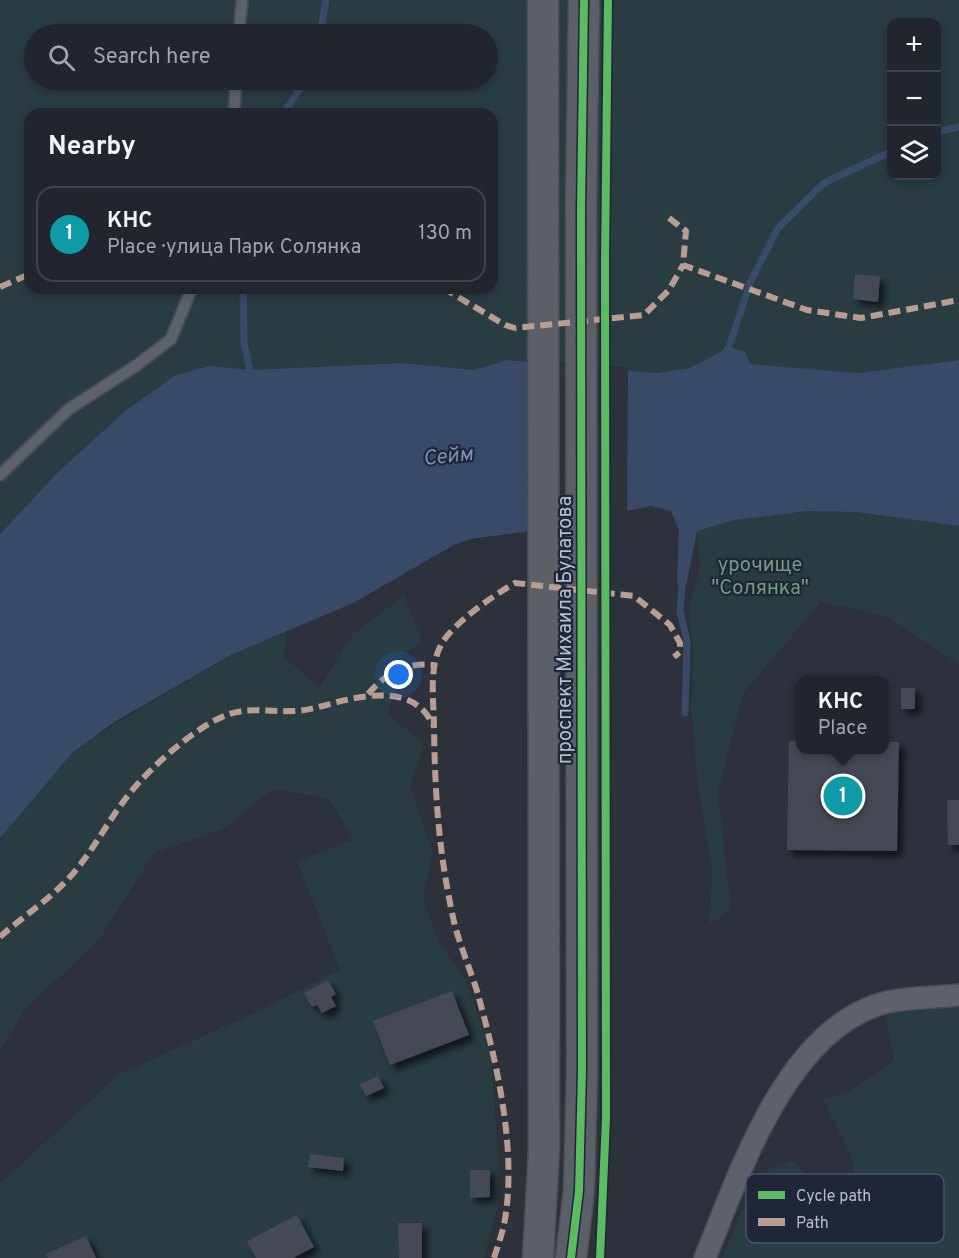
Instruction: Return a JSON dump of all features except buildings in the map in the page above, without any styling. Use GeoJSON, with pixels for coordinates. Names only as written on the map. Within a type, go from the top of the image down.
{"type":"FeatureCollection","features":[{"type":"Feature","properties":{"kind":"street","name":"проспект Михаила Булатова"},"geometry":{"type":"LineString","coordinates":[[538,1258],[544,1150],[543,0]]}},
{"type":"Feature","properties":{"kind":"street","name":"проспект Михаила Булатова"},"geometry":{"type":"LineString","coordinates":[[571,1258],[579,1191],[582,1071],[584,0]]}},
{"type":"Feature","properties":{"kind":"street"},"geometry":{"type":"LineString","coordinates":[[705,1258],[757,1130],[811,1051],[840,1025],[879,1004],[959,995]]}},
{"type":"Feature","properties":{"kind":"lane"},"geometry":{"type":"LineString","coordinates":[[240,24],[242,0]]}},
{"type":"Feature","properties":{"kind":"lane"},"geometry":{"type":"LineString","coordinates":[[234,108],[235,90]]}},
{"type":"Feature","properties":{"kind":"lane"},"geometry":{"type":"LineString","coordinates":[[0,475],[69,409],[137,365],[171,339],[190,294]]}},
{"type":"Feature","properties":{"kind":"green space"},"geometry":{"type":"Polygon","coordinates":[[[0,0],[959,0],[959,360],[858,373],[750,364],[729,347],[690,368],[657,373],[506,360],[474,370],[403,363],[251,370],[211,366],[174,376],[125,411],[56,474],[0,534],[0,0]]]}},
{"type":"Feature","properties":{"kind":"green space","name":"урочище \"Солянка\""},"geometry":{"type":"Polygon","coordinates":[[[807,511],[857,512],[959,526],[959,664],[886,616],[821,602],[743,694],[718,793],[731,909],[709,926],[712,872],[697,778],[691,708],[694,657],[688,606],[700,568],[697,531],[735,520],[807,511]]]}},
{"type":"Feature","properties":{"kind":"green space"},"geometry":{"type":"Polygon","coordinates":[[[404,595],[422,642],[387,664],[395,691],[387,714],[424,744],[410,786],[433,853],[423,899],[439,943],[466,979],[491,1055],[498,1157],[497,1208],[484,1258],[0,1258],[0,1184],[118,1075],[269,1006],[344,967],[339,968],[297,861],[354,840],[329,799],[273,789],[223,829],[154,853],[98,941],[24,1010],[0,1051],[0,838],[73,752],[91,739],[231,655],[287,632],[284,657],[319,688],[352,635],[404,595]]]}},
{"type":"Feature","properties":{"kind":"green space"},"geometry":{"type":"Polygon","coordinates":[[[959,1006],[959,1258],[722,1258],[746,1200],[746,1243],[944,1243],[944,1174],[853,1174],[852,1158],[823,1100],[850,1091],[894,1060],[885,1014],[959,1006]]]}},
{"type":"Feature","properties":{"kind":"green space"},"geometry":{"type":"Polygon","coordinates":[[[792,1160],[806,1174],[757,1174],[792,1160]]]}},
{"type":"Feature","properties":{"kind":"water","name":"Сейм"},"geometry":{"type":"Polygon","coordinates":[[[729,347],[745,352],[750,364],[858,373],[959,360],[959,526],[857,512],[807,511],[735,520],[697,531],[686,586],[677,584],[679,530],[671,511],[651,506],[523,532],[470,539],[454,545],[353,603],[231,655],[116,721],[73,752],[0,838],[0,534],[56,474],[125,411],[174,376],[211,366],[251,370],[403,363],[474,370],[506,360],[657,373],[690,368],[729,347]]]}},
{"type":"Feature","properties":{"kind":"pier"},"geometry":{"type":"Polygon","coordinates":[[[531,359],[628,368],[627,514],[531,533],[531,359]]]}},
{"type":"Feature","properties":{"kind":"waterway"},"geometry":{"type":"LineString","coordinates":[[322,24],[326,0]]}},
{"type":"Feature","properties":{"kind":"waterway"},"geometry":{"type":"LineString","coordinates":[[287,108],[299,90]]}},
{"type":"Feature","properties":{"kind":"waterway"},"geometry":{"type":"LineString","coordinates":[[941,131],[959,127]]}},
{"type":"Feature","properties":{"kind":"waterway"},"geometry":{"type":"LineString","coordinates":[[724,354],[729,347],[750,283],[778,228],[824,183],[887,153]]}},
{"type":"Feature","properties":{"kind":"waterway"},"geometry":{"type":"LineString","coordinates":[[243,294],[244,342],[251,377]]}},
{"type":"Feature","properties":{"kind":"waterway"},"geometry":{"type":"LineString","coordinates":[[682,586],[680,611],[687,641],[685,713]]}},
{"type":"Feature","properties":{"kind":"marked path"},"geometry":{"type":"LineString","coordinates":[[669,218],[686,231],[683,265],[807,310],[861,318],[959,300]]}},
{"type":"Feature","properties":{"kind":"marked path"},"geometry":{"type":"LineString","coordinates":[[453,294],[505,325],[515,328],[644,315],[669,290],[683,265]]}},
{"type":"Feature","properties":{"kind":"marked path"},"geometry":{"type":"LineString","coordinates":[[0,287],[24,277]]}},
{"type":"Feature","properties":{"kind":"marked path"},"geometry":{"type":"LineString","coordinates":[[494,1258],[504,1224],[508,1192],[506,1134],[503,1104],[491,1045],[477,991],[455,926],[442,851],[435,779],[433,696],[433,674],[438,652],[442,643],[456,626],[515,583],[634,596],[670,625],[680,643],[680,652],[674,657]]}},
{"type":"Feature","properties":{"kind":"marked path"},"geometry":{"type":"LineString","coordinates":[[368,694],[389,675],[406,667],[434,665]]}},
{"type":"Feature","properties":{"kind":"marked path"},"geometry":{"type":"LineString","coordinates":[[0,937],[69,878],[86,858],[122,803],[139,782],[175,748],[216,720],[237,712],[303,710],[378,695],[404,698],[425,712],[433,725]]}},
{"type":"Feature","properties":{"kind":"cycle path"},"geometry":{"type":"LineString","coordinates":[[571,1258],[579,1191],[582,1071],[581,209],[584,0]]}},
{"type":"Feature","properties":{"kind":"cycle path"},"geometry":{"type":"LineString","coordinates":[[600,1258],[606,1118],[605,261],[608,0]]}},
{"type":"Feature","properties":{"kind":"place","name":"КНС"},"geometry":{"type":"Point","coordinates":[843,796]}}]}
